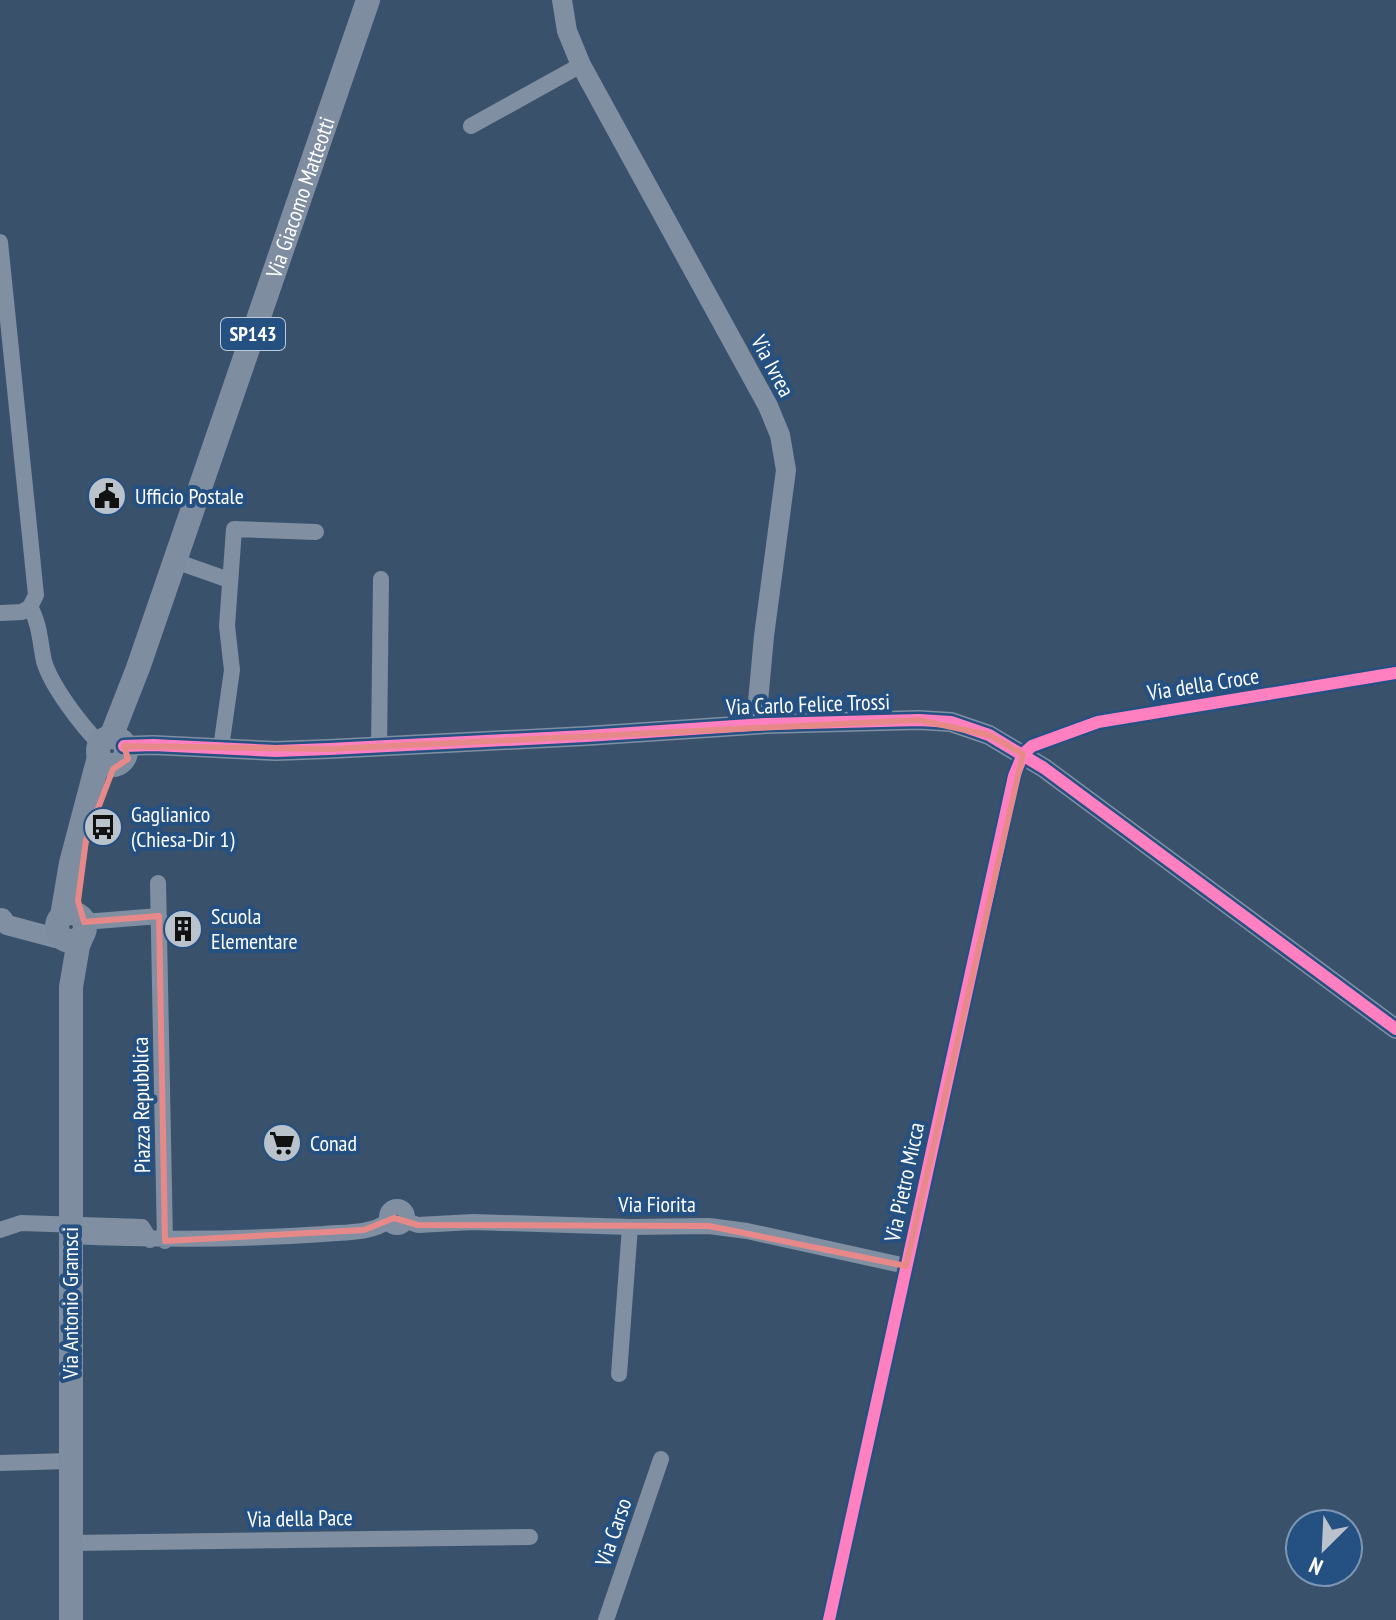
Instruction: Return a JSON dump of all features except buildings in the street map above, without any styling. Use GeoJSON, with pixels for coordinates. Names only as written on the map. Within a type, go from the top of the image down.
{"type":"FeatureCollection","features":[{"type":"Feature","properties":{"kind":"main road","name":"Via Giacomo Matteotti"},"geometry":{"type":"LineString","coordinates":[[112,748],[135,692],[138,668],[368,0]]}},
{"type":"Feature","properties":{"kind":"main road","name":"Via Antonio Gramsci"},"geometry":{"type":"LineString","coordinates":[[71,1620],[71,987],[78,946],[70,926],[71,863],[112,748]]}},
{"type":"Feature","properties":{"kind":"street","name":"Via Ivrea"},"geometry":{"type":"LineString","coordinates":[[562,0],[567,31],[581,65],[768,406],[780,435],[786,470],[756,724]]}},
{"type":"Feature","properties":{"kind":"street"},"geometry":{"type":"LineString","coordinates":[[471,126],[581,65]]}},
{"type":"Feature","properties":{"kind":"street"},"geometry":{"type":"LineString","coordinates":[[0,242],[1,286],[36,595],[30,607],[22,612],[0,613]]}},
{"type":"Feature","properties":{"kind":"street"},"geometry":{"type":"LineString","coordinates":[[221,748],[232,670],[227,626],[234,529],[316,532]]}},
{"type":"Feature","properties":{"kind":"street"},"geometry":{"type":"LineString","coordinates":[[175,561],[229,580]]}},
{"type":"Feature","properties":{"kind":"street"},"geometry":{"type":"LineString","coordinates":[[379,747],[381,579]]}},
{"type":"Feature","properties":{"kind":"street"},"geometry":{"type":"LineString","coordinates":[[30,607],[36,618],[45,665],[80,724],[112,748]]}},
{"type":"Feature","properties":{"kind":"street","name":"Via della Croce"},"geometry":{"type":"LineString","coordinates":[[1023,754],[1040,743],[1098,722],[1396,673]]}},
{"type":"Feature","properties":{"kind":"street","name":"Via Carlo Felice Trossi"},"geometry":{"type":"LineString","coordinates":[[112,748],[153,745],[276,751],[756,724],[951,722],[989,735],[1023,754],[1396,1029]]}},
{"type":"Feature","properties":{"kind":"street","name":"Via Pietro Micca"},"geometry":{"type":"LineString","coordinates":[[829,1620],[1014,776],[1023,754]]}},
{"type":"Feature","properties":{"kind":"street","name":"Piazza Repubblica"},"geometry":{"type":"LineString","coordinates":[[158,883],[158,1240]]}},
{"type":"Feature","properties":{"kind":"street"},"geometry":{"type":"LineString","coordinates":[[1,918],[7,925],[56,938],[70,926],[159,916]]}},
{"type":"Feature","properties":{"kind":"street","name":"Via Fiorita"},"geometry":{"type":"LineString","coordinates":[[0,1230],[21,1223],[158,1240],[350,1231],[380,1228],[397,1221],[418,1225],[473,1222],[709,1226],[747,1231],[906,1266]]}},
{"type":"Feature","properties":{"kind":"street"},"geometry":{"type":"LineString","coordinates":[[619,1374],[630,1227]]}},
{"type":"Feature","properties":{"kind":"street","name":"Via Carso"},"geometry":{"type":"LineString","coordinates":[[606,1620],[661,1459]]}},
{"type":"Feature","properties":{"kind":"street"},"geometry":{"type":"LineString","coordinates":[[0,1463],[69,1461]]}},
{"type":"Feature","properties":{"kind":"street","name":"Via della Pace"},"geometry":{"type":"LineString","coordinates":[[70,1543],[530,1537]]}},
{"type":"Feature","properties":{"kind":"highlighted area"},"geometry":{"type":"Polygon","coordinates":[[[919,720],[989,735],[1023,754],[906,1266],[709,1226],[418,1225],[394,1218],[364,1230],[165,1241],[159,916],[84,922],[78,901],[86,840],[113,769],[128,759],[124,746],[329,749],[919,720]]]}},
{"type":"Feature","properties":{"kind":"cycle path"},"geometry":{"type":"LineString","coordinates":[[829,1620],[1014,776],[1023,754],[1032,746],[1098,722],[1396,673]]}},
{"type":"Feature","properties":{"kind":"cycle path"},"geometry":{"type":"LineString","coordinates":[[124,746],[276,751],[766,724],[951,722],[989,735],[1044,768],[1396,1029]]}},
{"type":"Feature","properties":{"kind":"place","name":"Ufficio Postale"},"geometry":{"type":"Point","coordinates":[107,496]}},
{"type":"Feature","properties":{"kind":"place","name":"Gaglianico (Chiesa-Dir 1)"},"geometry":{"type":"Point","coordinates":[103,827]}},
{"type":"Feature","properties":{"kind":"place","name":"Scuola Elementare"},"geometry":{"type":"Point","coordinates":[183,929]}},
{"type":"Feature","properties":{"kind":"place","name":"Conad"},"geometry":{"type":"Point","coordinates":[282,1143]}}]}
